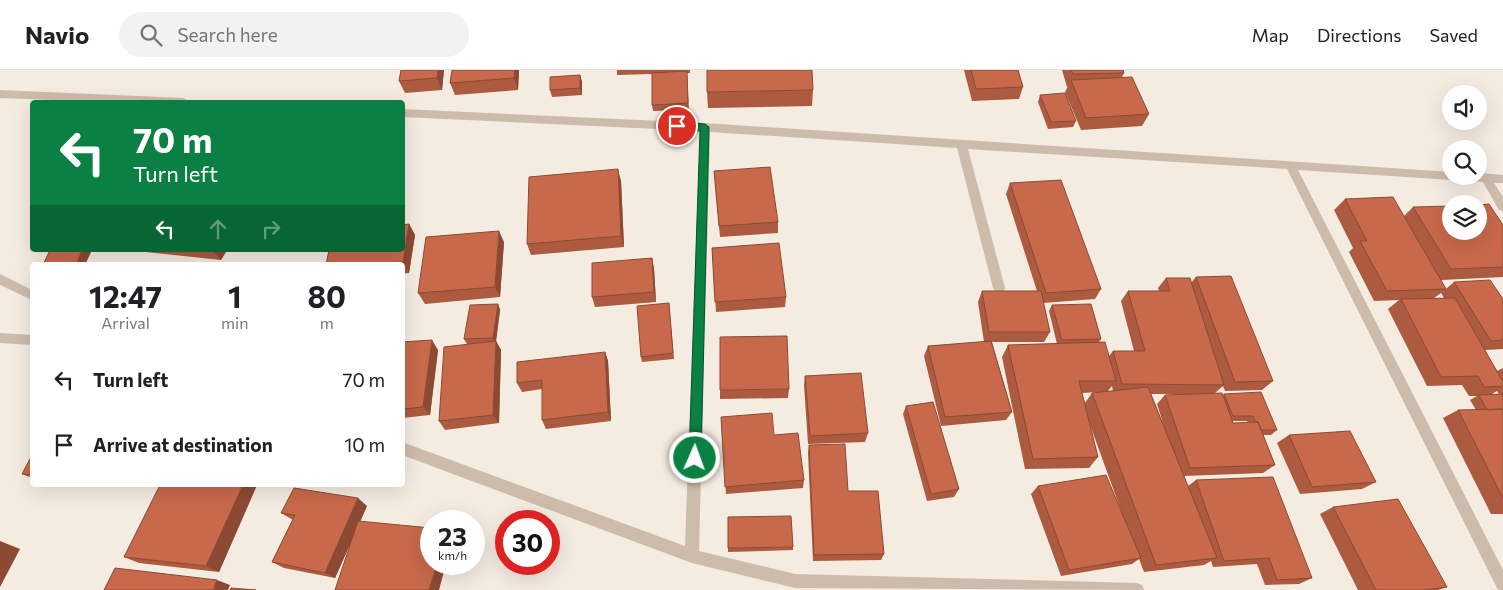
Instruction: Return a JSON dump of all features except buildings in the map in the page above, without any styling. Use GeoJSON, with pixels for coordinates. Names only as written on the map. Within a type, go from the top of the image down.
{"type":"FeatureCollection","features":[{"type":"Feature","properties":{"kind":"street"},"geometry":{"type":"LineString","coordinates":[[0,94],[138,100]]}},
{"type":"Feature","properties":{"kind":"street"},"geometry":{"type":"LineString","coordinates":[[405,113],[705,127],[1442,175]]}},
{"type":"Feature","properties":{"kind":"street"},"geometry":{"type":"LineString","coordinates":[[692,556],[705,127]]}},
{"type":"Feature","properties":{"kind":"street"},"geometry":{"type":"LineString","coordinates":[[961,144],[999,288]]}},
{"type":"Feature","properties":{"kind":"street"},"geometry":{"type":"LineString","coordinates":[[1290,166],[1503,584]]}},
{"type":"Feature","properties":{"kind":"street"},"geometry":{"type":"LineString","coordinates":[[1487,178],[1503,179]]}},
{"type":"Feature","properties":{"kind":"street"},"geometry":{"type":"LineString","coordinates":[[1487,180],[1503,207]]}},
{"type":"Feature","properties":{"kind":"street"},"geometry":{"type":"LineString","coordinates":[[0,279],[30,295]]}},
{"type":"Feature","properties":{"kind":"street"},"geometry":{"type":"LineString","coordinates":[[0,338],[30,340]]}},
{"type":"Feature","properties":{"kind":"street"},"geometry":{"type":"LineString","coordinates":[[405,449],[692,556],[795,581],[1137,590]]}},
{"type":"Feature","properties":{"kind":"route"},"geometry":{"type":"LineString","coordinates":[[677,126],[705,127],[695,458]]}}]}
